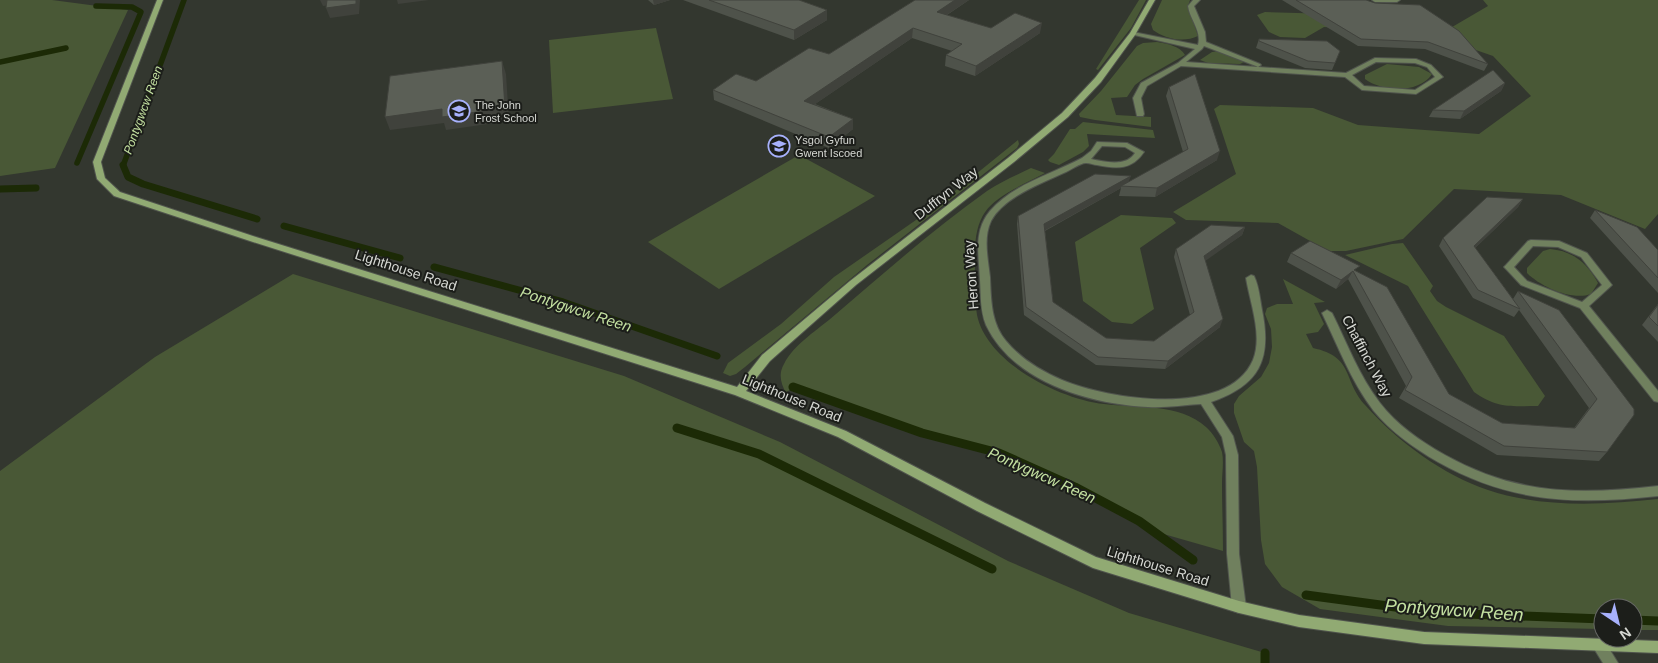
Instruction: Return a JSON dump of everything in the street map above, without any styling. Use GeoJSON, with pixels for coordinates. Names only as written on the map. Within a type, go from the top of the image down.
{"type":"FeatureCollection","features":[{"type":"Feature","properties":{"kind":"main road","name":"Lighthouse Road"},"geometry":{"type":"LineString","coordinates":[[160,0],[97,162],[102,179],[117,194],[252,239],[739,392],[842,434],[981,507],[1093,562],[1239,607],[1299,622],[1424,638],[1593,646]]}},
{"type":"Feature","properties":{"kind":"main road","name":"Duffryn Way"},"geometry":{"type":"LineString","coordinates":[[739,392],[766,358],[853,283],[1012,160],[1065,115],[1098,80],[1133,34],[1152,0]]}},
{"type":"Feature","properties":{"kind":"main road","name":"Lighthouse Road"},"geometry":{"type":"LineString","coordinates":[[1643,647],[1658,647]]}},
{"type":"Feature","properties":{"kind":"street"},"geometry":{"type":"LineString","coordinates":[[1140,114],[1137,98],[1144,85],[1180,64],[1202,45],[1203,33],[1192,12],[1191,6],[1197,0]]}},
{"type":"Feature","properties":{"kind":"street"},"geometry":{"type":"LineString","coordinates":[[1375,0],[1396,0]]}},
{"type":"Feature","properties":{"kind":"street"},"geometry":{"type":"LineString","coordinates":[[1133,34],[1202,45],[1266,68]]}},
{"type":"Feature","properties":{"kind":"street"},"geometry":{"type":"LineString","coordinates":[[1180,64],[1347,74],[1375,60],[1416,61],[1429,66],[1439,77],[1416,92],[1362,88],[1347,74]]}},
{"type":"Feature","properties":{"kind":"street","name":"Heron Way"},"geometry":{"type":"LineString","coordinates":[[1084,160],[1113,165],[1123,164],[1138,156],[1140,152],[1127,145],[1100,144],[1097,150],[1084,160],[1003,203],[988,220],[983,231],[986,309],[991,325],[998,339],[1007,349],[1037,372],[1058,383],[1082,391],[1147,403],[1204,400],[1220,395],[1242,381],[1250,373],[1262,350],[1261,331],[1251,278]]}},
{"type":"Feature","properties":{"kind":"street"},"geometry":{"type":"LineString","coordinates":[[1583,306],[1606,285],[1584,255],[1558,244],[1531,242],[1509,268],[1524,283],[1583,306],[1658,398]]}},
{"type":"Feature","properties":{"kind":"street","name":"Chaffinch Way"},"geometry":{"type":"LineString","coordinates":[[1327,313],[1367,393],[1376,406],[1402,434],[1445,461],[1491,483],[1517,490],[1578,497],[1658,491]]}},
{"type":"Feature","properties":{"kind":"street"},"geometry":{"type":"LineString","coordinates":[[1204,400],[1227,436],[1232,455],[1233,554],[1239,607]]}},
{"type":"Feature","properties":{"kind":"street"},"geometry":{"type":"LineString","coordinates":[[1601,648],[1611,663]]}},
{"type":"Feature","properties":{"kind":"green space"},"geometry":{"type":"Polygon","coordinates":[[[0,0],[52,0],[128,10],[55,168],[0,176],[0,0]]]}},
{"type":"Feature","properties":{"kind":"green space"},"geometry":{"type":"Polygon","coordinates":[[[1139,0],[1146,0],[1131,28],[1098,70],[1096,69],[1139,0]]]}},
{"type":"Feature","properties":{"kind":"green space"},"geometry":{"type":"Polygon","coordinates":[[[1162,0],[1190,0],[1188,6],[1198,36],[1181,40],[1163,36],[1153,30],[1151,24],[1162,0]]]}},
{"type":"Feature","properties":{"kind":"green space"},"geometry":{"type":"Polygon","coordinates":[[[1483,0],[1658,0],[1658,214],[1645,229],[1561,195],[1454,189],[1403,239],[1346,251],[1328,251],[1278,223],[1186,220],[1173,212],[1236,174],[1214,109],[1220,105],[1313,108],[1358,125],[1479,134],[1531,96],[1493,56],[1427,33],[1324,27],[1305,38],[1280,37],[1269,32],[1257,15],[1265,12],[1333,14],[1447,30],[1488,6],[1483,0]]]}},
{"type":"Feature","properties":{"kind":"green space"},"geometry":{"type":"Polygon","coordinates":[[[656,28],[673,99],[553,113],[549,40],[656,28]]]}},
{"type":"Feature","properties":{"kind":"green space"},"geometry":{"type":"Polygon","coordinates":[[[1157,42],[1177,47],[1185,55],[1143,79],[1135,85],[1127,97],[1111,98],[1116,115],[1151,117],[1151,127],[1080,117],[1079,114],[1101,91],[1137,46],[1143,43],[1157,42]]]}},
{"type":"Feature","properties":{"kind":"green space"},"geometry":{"type":"Polygon","coordinates":[[[1219,51],[1244,62],[1240,64],[1208,63],[1200,60],[1212,52],[1219,51]]]}},
{"type":"Feature","properties":{"kind":"green space"},"geometry":{"type":"Polygon","coordinates":[[[1387,64],[1419,67],[1432,74],[1418,85],[1400,89],[1381,87],[1365,79],[1365,75],[1387,64]]]}},
{"type":"Feature","properties":{"kind":"green space"},"geometry":{"type":"Polygon","coordinates":[[[1083,122],[1153,130],[1155,138],[1087,134],[1089,146],[1083,152],[1059,165],[1050,162],[1048,160],[1070,129],[1075,129],[1083,122]]]}},
{"type":"Feature","properties":{"kind":"green space"},"geometry":{"type":"Polygon","coordinates":[[[1018,140],[1017,148],[867,265],[745,367],[730,376],[723,373],[728,363],[781,324],[834,277],[939,204],[1018,140]]]}},
{"type":"Feature","properties":{"kind":"green space"},"geometry":{"type":"Polygon","coordinates":[[[799,155],[875,196],[719,289],[648,242],[799,155]]]}},
{"type":"Feature","properties":{"kind":"green space"},"geometry":{"type":"Polygon","coordinates":[[[1031,168],[1045,173],[997,199],[981,219],[975,250],[976,305],[977,315],[984,332],[995,348],[1010,363],[1028,376],[1067,395],[1104,404],[1171,410],[1195,419],[1206,427],[1217,442],[1223,456],[1223,551],[1153,531],[1139,521],[1075,487],[999,453],[922,433],[793,387],[786,393],[784,390],[781,379],[782,368],[788,357],[800,343],[948,220],[992,188],[1031,168]]]}},
{"type":"Feature","properties":{"kind":"green space"},"geometry":{"type":"Polygon","coordinates":[[[1121,215],[1172,218],[1176,223],[1140,248],[1154,309],[1132,324],[1112,322],[1083,301],[1075,242],[1121,215]]]}},
{"type":"Feature","properties":{"kind":"green space"},"geometry":{"type":"Polygon","coordinates":[[[1403,243],[1433,286],[1430,291],[1437,301],[1504,336],[1545,396],[1538,406],[1498,404],[1474,392],[1408,286],[1345,255],[1403,243]]]}},
{"type":"Feature","properties":{"kind":"green space"},"geometry":{"type":"Polygon","coordinates":[[[1550,249],[1566,252],[1584,264],[1598,283],[1591,294],[1575,296],[1566,294],[1548,288],[1527,273],[1527,268],[1543,251],[1550,249]]]}},
{"type":"Feature","properties":{"kind":"green space"},"geometry":{"type":"Polygon","coordinates":[[[293,274],[624,376],[780,442],[1008,561],[1129,613],[1265,653],[1265,663],[0,663],[0,471],[155,357],[293,274]]]}},
{"type":"Feature","properties":{"kind":"green space"},"geometry":{"type":"Polygon","coordinates":[[[1283,279],[1325,302],[1314,303],[1324,324],[1318,332],[1306,334],[1313,348],[1336,357],[1342,363],[1366,406],[1392,432],[1422,456],[1454,475],[1488,490],[1529,500],[1594,504],[1658,499],[1658,630],[1643,630],[1643,598],[1593,598],[1593,629],[1448,626],[1320,609],[1282,587],[1265,564],[1261,540],[1257,467],[1254,451],[1244,442],[1234,413],[1234,404],[1239,396],[1261,377],[1269,363],[1272,347],[1271,329],[1265,314],[1267,308],[1277,304],[1293,304],[1283,279]]]}},
{"type":"Feature","properties":{"kind":"building"},"geometry":{"type":"Polygon","coordinates":[[[327,0],[356,0],[356,4],[326,8],[327,0]]]}},
{"type":"Feature","properties":{"kind":"building"},"geometry":{"type":"Polygon","coordinates":[[[709,0],[799,0],[827,10],[794,30],[709,0]]]}},
{"type":"Feature","properties":{"kind":"building"},"geometry":{"type":"Polygon","coordinates":[[[915,0],[955,0],[937,12],[991,28],[1015,13],[1042,23],[976,66],[946,55],[962,44],[913,28],[804,101],[853,119],[829,137],[713,90],[736,74],[756,81],[809,48],[829,54],[915,0]]]}},
{"type":"Feature","properties":{"kind":"building"},"geometry":{"type":"Polygon","coordinates":[[[1296,0],[1366,0],[1375,3],[1420,5],[1459,31],[1488,64],[1428,42],[1361,39],[1296,0]]]}},
{"type":"Feature","properties":{"kind":"building"},"geometry":{"type":"Polygon","coordinates":[[[1259,39],[1327,41],[1340,51],[1335,63],[1308,61],[1259,41],[1259,39]]]}},
{"type":"Feature","properties":{"kind":"building"},"geometry":{"type":"Polygon","coordinates":[[[502,61],[505,108],[442,117],[442,109],[385,117],[390,76],[502,61]]]}},
{"type":"Feature","properties":{"kind":"building"},"geometry":{"type":"Polygon","coordinates":[[[1493,70],[1505,83],[1464,111],[1433,110],[1493,70]]]}},
{"type":"Feature","properties":{"kind":"building"},"geometry":{"type":"Polygon","coordinates":[[[1195,74],[1220,151],[1157,188],[1121,186],[1188,149],[1169,87],[1195,74]]]}},
{"type":"Feature","properties":{"kind":"building"},"geometry":{"type":"Polygon","coordinates":[[[1095,174],[1131,176],[1044,224],[1053,302],[1106,338],[1154,341],[1194,312],[1176,249],[1211,225],[1245,227],[1204,256],[1223,319],[1168,361],[1098,357],[1026,307],[1018,216],[1095,174]]]}},
{"type":"Feature","properties":{"kind":"building"},"geometry":{"type":"Polygon","coordinates":[[[1487,197],[1523,199],[1474,246],[1520,309],[1478,290],[1443,238],[1487,197]]]}},
{"type":"Feature","properties":{"kind":"building"},"geometry":{"type":"Polygon","coordinates":[[[1595,210],[1637,227],[1658,250],[1658,278],[1595,210]]]}},
{"type":"Feature","properties":{"kind":"building"},"geometry":{"type":"Polygon","coordinates":[[[1310,241],[1360,266],[1354,270],[1387,287],[1449,394],[1502,423],[1575,428],[1597,399],[1518,291],[1559,310],[1634,409],[1634,415],[1607,452],[1504,446],[1405,390],[1412,377],[1353,271],[1341,280],[1291,253],[1310,241]]]}},
{"type":"Feature","properties":{"kind":"building"},"geometry":{"type":"Polygon","coordinates":[[[1658,305],[1658,326],[1649,317],[1658,305]]]}},
{"type":"Feature","properties":{"kind":"waterway","name":"Pontygwcw Reen"},"geometry":{"type":"LineString","coordinates":[[123,165],[184,0]]}},
{"type":"Feature","properties":{"kind":"waterway"},"geometry":{"type":"LineString","coordinates":[[77,163],[141,12],[132,7],[96,6]]}},
{"type":"Feature","properties":{"kind":"waterway"},"geometry":{"type":"LineString","coordinates":[[0,62],[66,48]]}},
{"type":"Feature","properties":{"kind":"waterway","name":"Pontygwcw Reen"},"geometry":{"type":"LineString","coordinates":[[123,165],[128,177],[143,184],[257,219]]}},
{"type":"Feature","properties":{"kind":"waterway"},"geometry":{"type":"LineString","coordinates":[[0,189],[36,188]]}},
{"type":"Feature","properties":{"kind":"waterway","name":"Pontygwcw Reen"},"geometry":{"type":"LineString","coordinates":[[284,226],[400,258]]}},
{"type":"Feature","properties":{"kind":"waterway","name":"Pontygwcw Reen"},"geometry":{"type":"LineString","coordinates":[[434,267],[563,302],[717,356]]}},
{"type":"Feature","properties":{"kind":"waterway","name":"Pontygwcw Reen"},"geometry":{"type":"LineString","coordinates":[[793,387],[922,433],[999,453],[1075,487],[1139,521],[1193,560]]}},
{"type":"Feature","properties":{"kind":"waterway"},"geometry":{"type":"LineString","coordinates":[[677,428],[759,454],[992,569]]}},
{"type":"Feature","properties":{"kind":"waterway","name":"Pontygwcw Reen"},"geometry":{"type":"LineString","coordinates":[[1306,595],[1440,613],[1593,619]]}},
{"type":"Feature","properties":{"kind":"waterway","name":"Pontygwcw Reen"},"geometry":{"type":"LineString","coordinates":[[1643,620],[1658,621]]}},
{"type":"Feature","properties":{"kind":"waterway"},"geometry":{"type":"LineString","coordinates":[[1265,653],[1265,663]]}},
{"type":"Feature","properties":{"kind":"place","name":"The John Frost School"},"geometry":{"type":"Point","coordinates":[459,111]}},
{"type":"Feature","properties":{"kind":"place","name":"Ysgol Gyfun Gwent Iscoed"},"geometry":{"type":"Point","coordinates":[779,146]}}]}
